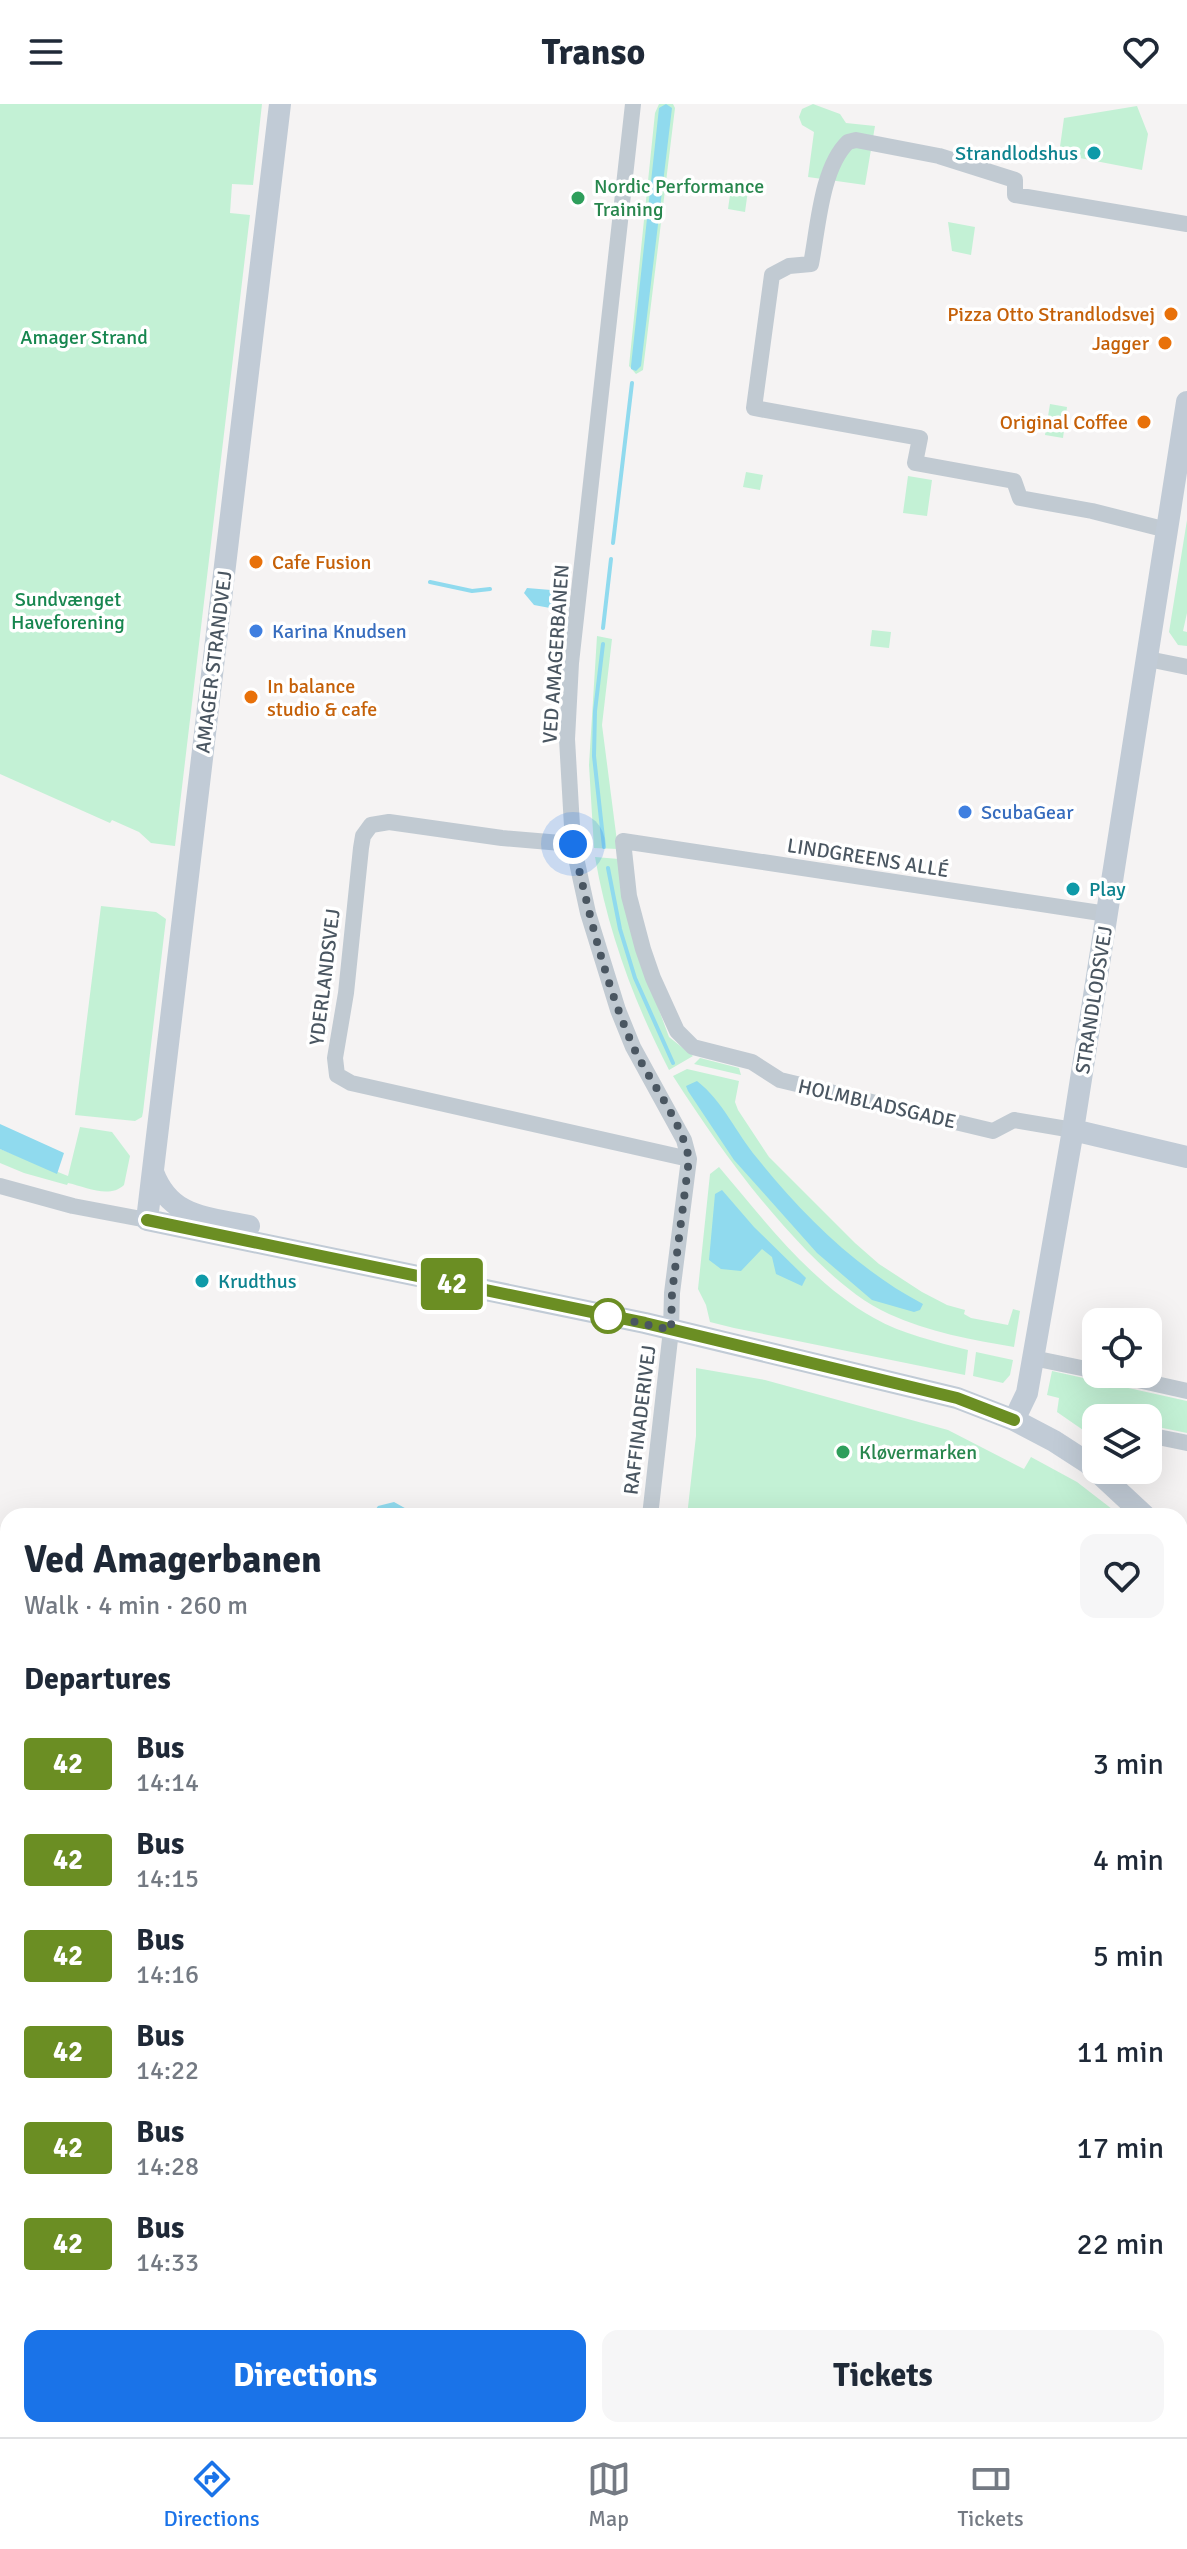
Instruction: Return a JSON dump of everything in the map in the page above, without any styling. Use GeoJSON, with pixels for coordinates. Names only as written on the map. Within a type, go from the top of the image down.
{"type":"FeatureCollection","features":[{"type":"Feature","properties":{"kind":"street","name":"AMAGER STRANDVEJ"},"geometry":{"type":"LineString","coordinates":[[147,1220],[280,104]]}},
{"type":"Feature","properties":{"kind":"street","name":"VED AMAGERBANEN"},"geometry":{"type":"LineString","coordinates":[[633,104],[571,663],[567,739],[573,844],[588,913],[618,1010],[633,1047],[684,1140],[689,1159],[672,1293],[671,1330]]}},
{"type":"Feature","properties":{"kind":"street"},"geometry":{"type":"LineString","coordinates":[[1167,530],[1092,511],[1020,498],[1014,481],[915,463],[920,438],[754,408],[772,275],[789,266],[811,264],[828,177],[848,142],[856,140],[939,156],[1015,180],[1015,195],[1187,224]]}},
{"type":"Feature","properties":{"kind":"street","name":"STRANDLODSVEJ"},"geometry":{"type":"LineString","coordinates":[[1014,1420],[1027,1393],[1073,1130],[1187,402]]}},
{"type":"Feature","properties":{"kind":"street"},"geometry":{"type":"LineString","coordinates":[[1148,659],[1187,667]]}},
{"type":"Feature","properties":{"kind":"street","name":"YDERLANDSVEJ"},"geometry":{"type":"LineString","coordinates":[[573,844],[502,838],[389,822],[371,825],[363,836],[361,848],[346,993],[335,1058],[337,1075],[351,1083],[689,1159]]}},
{"type":"Feature","properties":{"kind":"street","name":"LINDGREENS ALLÉ"},"geometry":{"type":"LineString","coordinates":[[623,841],[1107,914]]}},
{"type":"Feature","properties":{"kind":"street","name":"HOLMBLADSGADE"},"geometry":{"type":"LineString","coordinates":[[623,841],[629,896],[653,978],[677,1031],[693,1047],[752,1062],[780,1080],[993,1131],[1014,1120],[1073,1130],[1187,1157]]}},
{"type":"Feature","properties":{"kind":"street"},"geometry":{"type":"LineString","coordinates":[[153,1171],[165,1198],[176,1206],[191,1213],[270,1231],[299,1252]]}},
{"type":"Feature","properties":{"kind":"street"},"geometry":{"type":"LineString","coordinates":[[0,1186],[73,1206],[671,1330],[957,1398],[1014,1420],[1082,1455]]}},
{"type":"Feature","properties":{"kind":"street","name":"RAFFINADERIVEJ"},"geometry":{"type":"LineString","coordinates":[[651,1508],[671,1330]]}},
{"type":"Feature","properties":{"kind":"street"},"geometry":{"type":"LineString","coordinates":[[1033,1358],[1082,1368]]}},
{"type":"Feature","properties":{"kind":"street"},"geometry":{"type":"LineString","coordinates":[[1162,1385],[1187,1391]]}},
{"type":"Feature","properties":{"kind":"street"},"geometry":{"type":"LineString","coordinates":[[1162,1438],[1187,1443]]}},
{"type":"Feature","properties":{"kind":"street"},"geometry":{"type":"LineString","coordinates":[[1115,1484],[1137,1508]]}},
{"type":"Feature","properties":{"kind":"green space"},"geometry":{"type":"Polygon","coordinates":[[[0,104],[262,104],[253,185],[232,184],[230,213],[250,215],[175,846],[151,843],[139,832],[112,820],[110,823],[0,774],[0,104]]]}},
{"type":"Feature","properties":{"kind":"green space"},"geometry":{"type":"Polygon","coordinates":[[[659,104],[673,104],[675,108],[643,370],[636,374],[629,366],[655,113],[659,104]]]}},
{"type":"Feature","properties":{"kind":"green space"},"geometry":{"type":"Polygon","coordinates":[[[813,104],[840,114],[846,123],[875,126],[865,185],[808,177],[814,132],[802,125],[799,117],[802,109],[813,104]]]}},
{"type":"Feature","properties":{"kind":"green space"},"geometry":{"type":"Polygon","coordinates":[[[1137,106],[1148,134],[1142,170],[1059,154],[1064,118],[1137,106]]]}},
{"type":"Feature","properties":{"kind":"green space"},"geometry":{"type":"Polygon","coordinates":[[[732,181],[749,183],[745,212],[728,209],[732,181]]]}},
{"type":"Feature","properties":{"kind":"green space"},"geometry":{"type":"Polygon","coordinates":[[[948,222],[975,227],[971,255],[952,251],[948,222]]]}},
{"type":"Feature","properties":{"kind":"green space"},"geometry":{"type":"Polygon","coordinates":[[[1050,404],[1067,407],[1063,438],[1045,435],[1050,404]]]}},
{"type":"Feature","properties":{"kind":"green space"},"geometry":{"type":"Polygon","coordinates":[[[746,472],[763,475],[760,490],[743,487],[746,472]]]}},
{"type":"Feature","properties":{"kind":"green space"},"geometry":{"type":"Polygon","coordinates":[[[908,476],[932,480],[927,516],[903,513],[908,476]]]}},
{"type":"Feature","properties":{"kind":"green space"},"geometry":{"type":"Polygon","coordinates":[[[1187,520],[1187,613],[1183,631],[1187,632],[1187,646],[1178,645],[1169,632],[1187,520]]]}},
{"type":"Feature","properties":{"kind":"green space"},"geometry":{"type":"Polygon","coordinates":[[[872,630],[891,632],[889,648],[870,646],[872,630]]]}},
{"type":"Feature","properties":{"kind":"green space"},"geometry":{"type":"Polygon","coordinates":[[[597,636],[612,639],[602,725],[618,849],[594,848],[589,765],[597,636]]]}},
{"type":"Feature","properties":{"kind":"green space"},"geometry":{"type":"Polygon","coordinates":[[[595,857],[619,859],[638,953],[669,1037],[693,1056],[669,1070],[644,1019],[624,966],[607,912],[595,857]]]}},
{"type":"Feature","properties":{"kind":"green space"},"geometry":{"type":"Polygon","coordinates":[[[101,906],[156,912],[166,919],[143,1112],[142,1117],[135,1121],[75,1115],[101,906]]]}},
{"type":"Feature","properties":{"kind":"green space"},"geometry":{"type":"Polygon","coordinates":[[[700,1058],[739,1068],[741,1075],[694,1064],[700,1058]]]}},
{"type":"Feature","properties":{"kind":"green space"},"geometry":{"type":"Polygon","coordinates":[[[687,1069],[739,1081],[735,1102],[738,1110],[769,1157],[879,1264],[922,1292],[965,1310],[964,1314],[971,1318],[1008,1325],[1013,1309],[1020,1311],[1014,1347],[919,1326],[866,1302],[835,1278],[769,1209],[720,1145],[673,1076],[687,1069]]]}},
{"type":"Feature","properties":{"kind":"green space"},"geometry":{"type":"Polygon","coordinates":[[[80,1127],[112,1132],[130,1156],[124,1185],[104,1192],[67,1185],[0,1163],[0,1149],[68,1176],[80,1127]]]}},
{"type":"Feature","properties":{"kind":"green space"},"geometry":{"type":"Polygon","coordinates":[[[719,1167],[790,1250],[851,1304],[896,1329],[968,1350],[965,1375],[710,1322],[698,1289],[710,1174],[719,1167]]]}},
{"type":"Feature","properties":{"kind":"green space"},"geometry":{"type":"Polygon","coordinates":[[[976,1352],[1013,1360],[1010,1375],[1003,1383],[973,1376],[976,1352]]]}},
{"type":"Feature","properties":{"kind":"green space","name":"Kløvermarken"},"geometry":{"type":"Polygon","coordinates":[[[696,1368],[765,1380],[948,1430],[1024,1469],[1031,1457],[1077,1482],[1111,1508],[688,1508],[696,1436],[696,1368]]]}},
{"type":"Feature","properties":{"kind":"green space"},"geometry":{"type":"Polygon","coordinates":[[[1052,1371],[1082,1378],[1082,1388],[1128,1388],[1187,1401],[1187,1433],[1162,1428],[1162,1404],[1082,1404],[1082,1429],[1057,1412],[1059,1398],[1047,1395],[1052,1371]]]}},
{"type":"Feature","properties":{"kind":"water"},"geometry":{"type":"Polygon","coordinates":[[[666,104],[672,108],[641,366],[636,371],[631,366],[659,108],[666,104]]]}},
{"type":"Feature","properties":{"kind":"water"},"geometry":{"type":"Polygon","coordinates":[[[527,588],[551,590],[557,599],[550,608],[534,605],[524,593],[527,588]]]}},
{"type":"Feature","properties":{"kind":"water"},"geometry":{"type":"Polygon","coordinates":[[[697,1081],[714,1098],[757,1158],[793,1200],[854,1258],[923,1304],[920,1310],[914,1312],[872,1300],[817,1253],[734,1160],[688,1091],[686,1086],[697,1081]]]}},
{"type":"Feature","properties":{"kind":"water"},"geometry":{"type":"Polygon","coordinates":[[[0,1124],[64,1153],[57,1174],[0,1149],[0,1124]]]}},
{"type":"Feature","properties":{"kind":"water"},"geometry":{"type":"Polygon","coordinates":[[[722,1190],[754,1227],[806,1278],[802,1286],[776,1274],[772,1257],[762,1249],[741,1271],[721,1269],[709,1260],[715,1194],[722,1190]]]}},
{"type":"Feature","properties":{"kind":"water"},"geometry":{"type":"Polygon","coordinates":[[[394,1502],[405,1508],[377,1508],[394,1502]]]}},
{"type":"Feature","properties":{"kind":"waterway"},"geometry":{"type":"LineString","coordinates":[[613,543],[632,383]]}},
{"type":"Feature","properties":{"kind":"waterway"},"geometry":{"type":"LineString","coordinates":[[603,628],[611,559]]}},
{"type":"Feature","properties":{"kind":"waterway"},"geometry":{"type":"LineString","coordinates":[[430,582],[472,591],[490,589]]}},
{"type":"Feature","properties":{"kind":"waterway"},"geometry":{"type":"LineString","coordinates":[[603,644],[595,711],[594,756],[604,847]]}},
{"type":"Feature","properties":{"kind":"waterway"},"geometry":{"type":"LineString","coordinates":[[608,868],[620,929],[635,978],[673,1063]]}},
{"type":"Feature","properties":{"kind":"bus line","name":"42"},"geometry":{"type":"LineString","coordinates":[[147,1220],[645,1323],[957,1398],[1014,1420]]}},
{"type":"Feature","properties":{"kind":"place","name":"Strandlodshus"},"geometry":{"type":"Point","coordinates":[1094,153]}},
{"type":"Feature","properties":{"kind":"place","name":"Nordic Performance Training"},"geometry":{"type":"Point","coordinates":[578,198]}},
{"type":"Feature","properties":{"kind":"place","name":"Pizza Otto Strandlodsvej"},"geometry":{"type":"Point","coordinates":[1171,314]}},
{"type":"Feature","properties":{"kind":"place","name":"Jagger"},"geometry":{"type":"Point","coordinates":[1165,343]}},
{"type":"Feature","properties":{"kind":"place","name":"Original Coffee"},"geometry":{"type":"Point","coordinates":[1144,422]}},
{"type":"Feature","properties":{"kind":"place","name":"Cafe Fusion"},"geometry":{"type":"Point","coordinates":[256,562]}},
{"type":"Feature","properties":{"kind":"place","name":"Karina Knudsen"},"geometry":{"type":"Point","coordinates":[256,631]}},
{"type":"Feature","properties":{"kind":"place","name":"In balance studio & cafe"},"geometry":{"type":"Point","coordinates":[251,697]}},
{"type":"Feature","properties":{"kind":"place","name":"ScubaGear"},"geometry":{"type":"Point","coordinates":[965,812]}},
{"type":"Feature","properties":{"kind":"place","name":"Play"},"geometry":{"type":"Point","coordinates":[1073,889]}},
{"type":"Feature","properties":{"kind":"place","name":"Krudthus"},"geometry":{"type":"Point","coordinates":[202,1281]}},
{"type":"Feature","properties":{"kind":"place","name":"Kløvermarken"},"geometry":{"type":"Point","coordinates":[843,1452]}},
{"type":"Feature","properties":{"kind":"route"},"geometry":{"type":"LineString","coordinates":[[573,844],[588,913],[618,1010],[633,1047],[680,1130],[689,1159],[672,1293],[671,1330],[604,1315],[608,1316]]}},
{"type":"Feature","properties":{"kind":"park label","name":"Amager Strand"},"geometry":{"type":"Point","coordinates":[84,337]}},
{"type":"Feature","properties":{"kind":"park label","name":"Sundvænget Haveforening"},"geometry":{"type":"Point","coordinates":[68,610]}}]}
